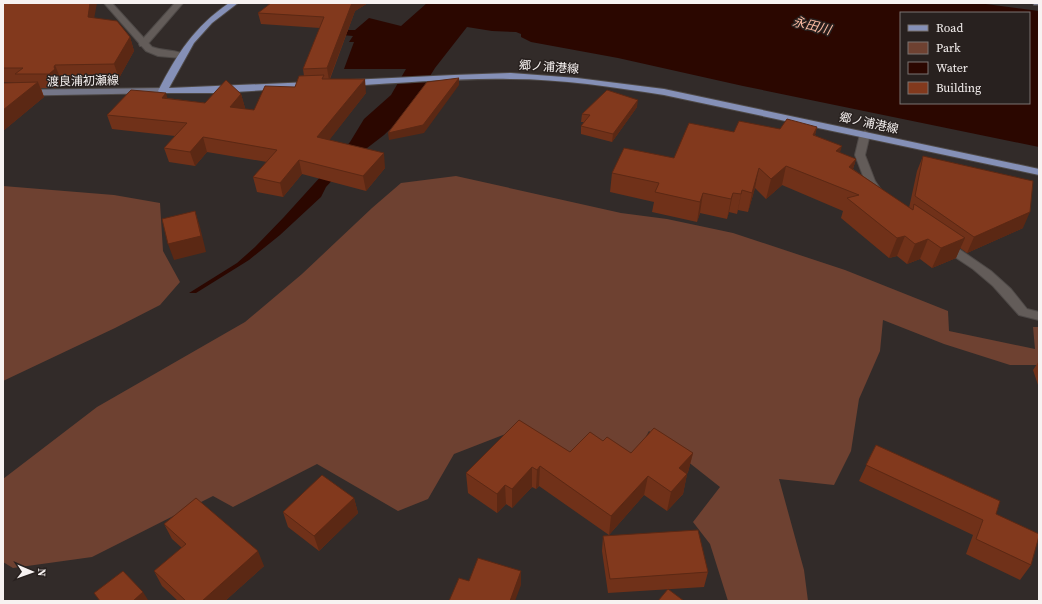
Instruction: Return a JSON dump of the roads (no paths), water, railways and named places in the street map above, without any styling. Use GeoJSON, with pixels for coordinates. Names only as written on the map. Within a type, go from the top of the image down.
{"type":"FeatureCollection","features":[{"type":"Feature","properties":{"kind":"main road"},"geometry":{"type":"LineString","coordinates":[[234,3],[218,13],[202,27],[181,55],[163,91],[318,85]]}},
{"type":"Feature","properties":{"kind":"main road","name":"郷ノ浦港線"},"geometry":{"type":"LineString","coordinates":[[342,84],[489,76],[526,77],[609,84],[664,92],[1039,172]]}},
{"type":"Feature","properties":{"kind":"main road","name":"渡良浦初瀬線"},"geometry":{"type":"LineString","coordinates":[[3,93],[163,91]]}},
{"type":"Feature","properties":{"kind":"street"},"geometry":{"type":"LineString","coordinates":[[108,3],[143,44],[158,54],[181,55]]}},
{"type":"Feature","properties":{"kind":"street"},"geometry":{"type":"LineString","coordinates":[[143,44],[179,3]]}},
{"type":"Feature","properties":{"kind":"street"},"geometry":{"type":"LineString","coordinates":[[865,134],[860,155],[870,181],[885,200]]}},
{"type":"Feature","properties":{"kind":"street"},"geometry":{"type":"LineString","coordinates":[[937,238],[1000,285],[1014,299],[1023,312],[1039,316]]}},
{"type":"Feature","properties":{"kind":"water","name":"永田川"},"geometry":{"type":"Polygon","coordinates":[[[427,3],[978,3],[1039,11],[1039,147],[743,86],[618,58],[531,42],[521,37],[521,34],[516,32],[492,31],[467,27],[435,68],[407,113],[384,135],[349,162],[326,187],[321,197],[280,235],[249,260],[196,293],[189,293],[237,263],[255,247],[332,164],[350,142],[364,119],[391,95],[406,69],[344,69],[354,42],[349,42],[353,36],[342,35],[343,30],[355,30],[369,18],[401,26],[427,3]]]}}]}
